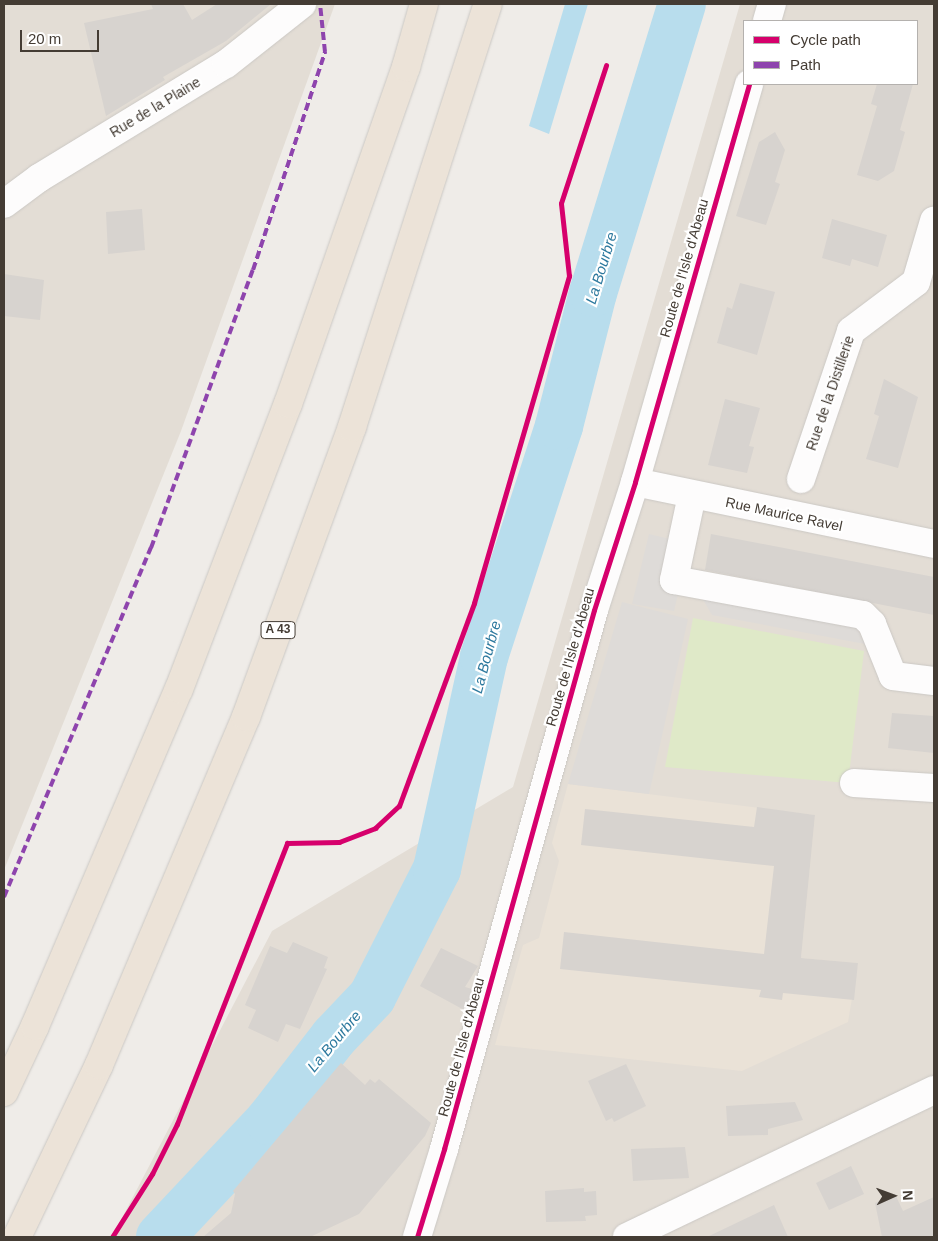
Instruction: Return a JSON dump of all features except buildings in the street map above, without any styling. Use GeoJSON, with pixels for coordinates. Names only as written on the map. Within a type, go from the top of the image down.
{"type":"FeatureCollection","features":[{"type":"Feature","properties":{"kind":"highway"},"geometry":{"type":"LineString","coordinates":[[4,1092],[35,1026],[186,670],[288,404],[406,67],[424,4]]}},
{"type":"Feature","properties":{"kind":"highway","name":"A 43"},"geometry":{"type":"LineString","coordinates":[[17,1237],[99,1065],[246,718],[352,427],[488,4]]}},
{"type":"Feature","properties":{"kind":"street","name":"Rue de la Plaine"},"geometry":{"type":"LineString","coordinates":[[4,204],[39,178],[226,64],[302,4]]}},
{"type":"Feature","properties":{"kind":"street"},"geometry":{"type":"LineString","coordinates":[[767,20],[772,4]]}},
{"type":"Feature","properties":{"kind":"street","name":"Route de l'Isle d'Abeau"},"geometry":{"type":"LineString","coordinates":[[416,1237],[444,1149],[589,629],[635,482],[749,85]]}},
{"type":"Feature","properties":{"kind":"street","name":"Rue de la Distillerie"},"geometry":{"type":"LineString","coordinates":[[801,479],[851,331],[916,282],[934,221]]}},
{"type":"Feature","properties":{"kind":"street","name":"Rue Maurice Ravel"},"geometry":{"type":"LineString","coordinates":[[635,482],[934,544]]}},
{"type":"Feature","properties":{"kind":"street"},"geometry":{"type":"LineString","coordinates":[[692,495],[674,580],[863,615],[872,624],[893,676],[934,681]]}},
{"type":"Feature","properties":{"kind":"street"},"geometry":{"type":"LineString","coordinates":[[854,783],[934,788]]}},
{"type":"Feature","properties":{"kind":"street"},"geometry":{"type":"LineString","coordinates":[[628,1237],[934,1090]]}},
{"type":"Feature","properties":{"kind":"shaded area"},"geometry":{"type":"Polygon","coordinates":[[[4,4],[335,4],[181,431],[4,870],[4,4]]]}},
{"type":"Feature","properties":{"kind":"shaded area"},"geometry":{"type":"Polygon","coordinates":[[[740,4],[934,4],[934,1237],[112,1237],[272,931],[513,787],[740,4]]]}},
{"type":"Feature","properties":{"kind":"shaded area"},"geometry":{"type":"Polygon","coordinates":[[[649,534],[690,544],[674,611],[632,604],[649,534]]]}},
{"type":"Feature","properties":{"kind":"shaded area"},"geometry":{"type":"Polygon","coordinates":[[[694,584],[849,613],[865,644],[712,615],[694,584]]]}},
{"type":"Feature","properties":{"kind":"shaded area"},"geometry":{"type":"Polygon","coordinates":[[[622,602],[688,619],[649,794],[568,784],[622,602]]]}},
{"type":"Feature","properties":{"kind":"shaded area"},"geometry":{"type":"Polygon","coordinates":[[[568,784],[815,815],[801,958],[858,963],[848,1022],[742,1071],[495,1045],[523,945],[539,938],[559,861],[552,843],[568,784]]]}},
{"type":"Feature","properties":{"kind":"green space"},"geometry":{"type":"Polygon","coordinates":[[[693,618],[864,651],[848,783],[665,767],[693,618]]]}},
{"type":"Feature","properties":{"kind":"water"},"geometry":{"type":"Polygon","coordinates":[[[565,4],[588,4],[549,134],[529,126],[565,4]]]}},
{"type":"Feature","properties":{"kind":"waterway","name":"La Bourbre"},"geometry":{"type":"LineString","coordinates":[[160,1237],[269,1121],[334,1037],[372,997],[437,869],[484,657],[559,426],[593,293],[682,4]]}},
{"type":"Feature","properties":{"kind":"marked path"},"geometry":{"type":"LineString","coordinates":[[4,897],[151,548],[253,270],[325,52],[320,4]]}},
{"type":"Feature","properties":{"kind":"cycle path"},"geometry":{"type":"LineString","coordinates":[[112,1237],[152,1174],[177,1124],[287,843],[339,842],[375,828],[399,806],[474,603],[569,276],[561,203],[606,65]]}},
{"type":"Feature","properties":{"kind":"cycle path"},"geometry":{"type":"LineString","coordinates":[[417,1237],[444,1149],[594,610],[635,482],[749,85]]}}]}
